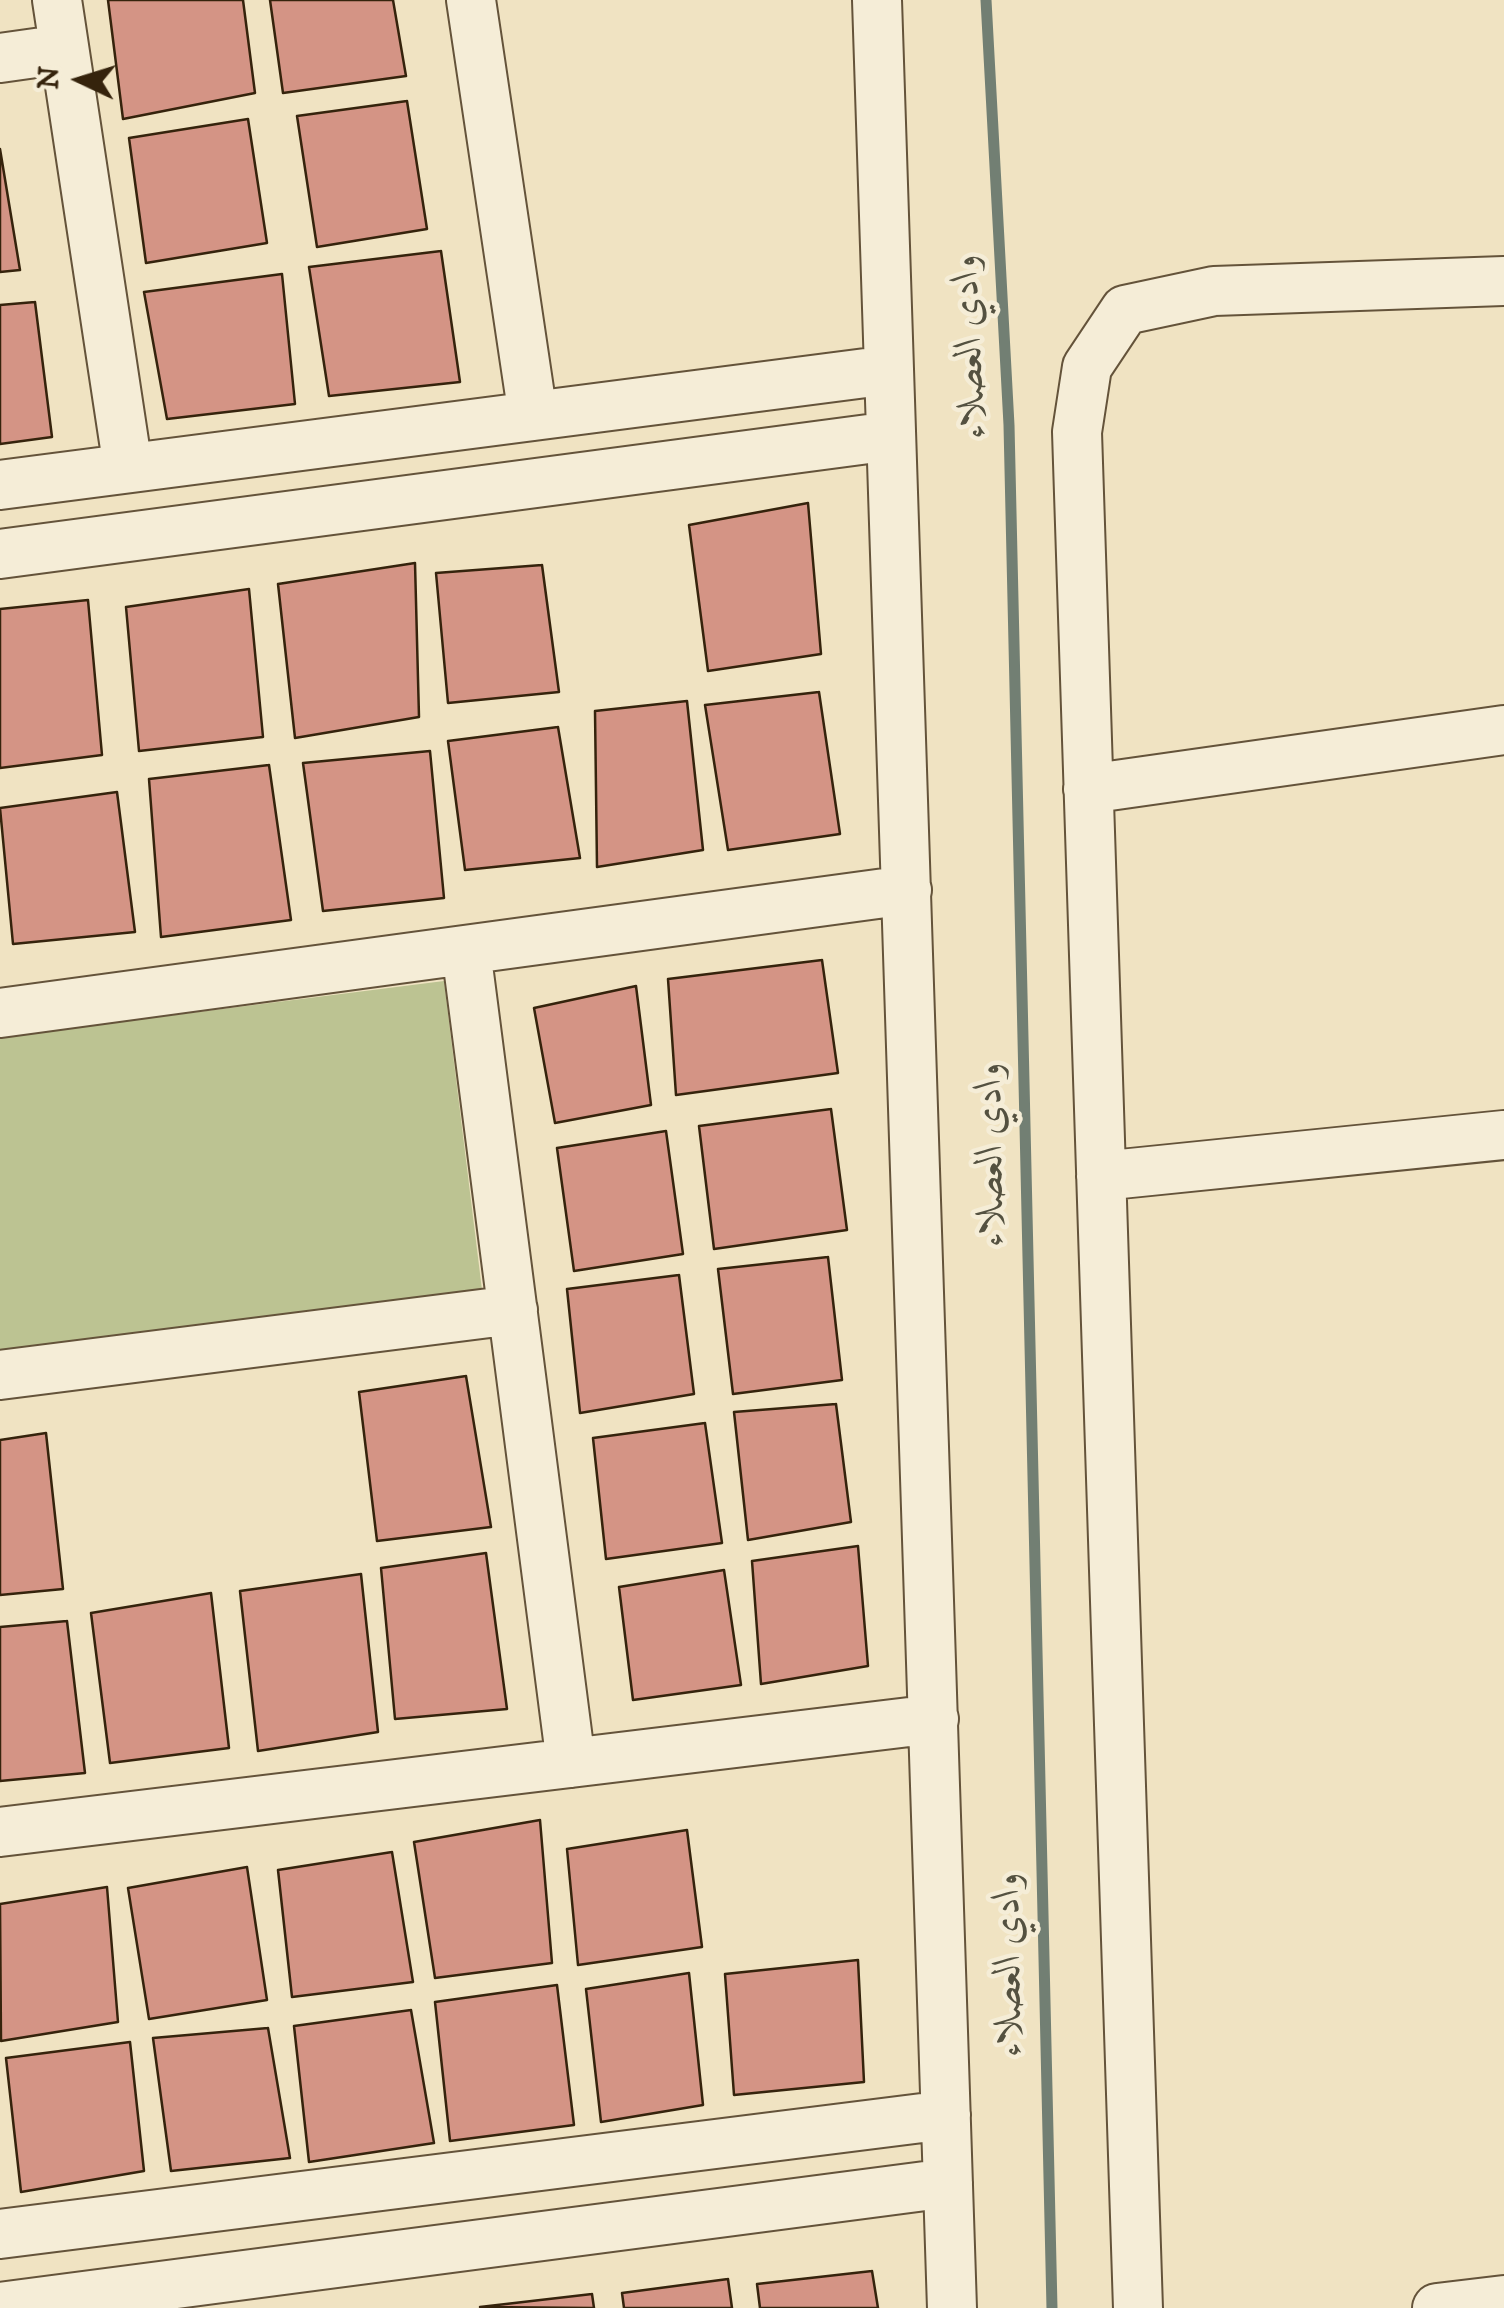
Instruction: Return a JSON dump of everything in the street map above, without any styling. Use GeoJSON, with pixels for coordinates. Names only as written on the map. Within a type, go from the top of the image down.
{"type":"FeatureCollection","features":[{"type":"Feature","properties":{"kind":"street"},"geometry":{"type":"LineString","coordinates":[[57,0],[128,468]]}},
{"type":"Feature","properties":{"kind":"street"},"geometry":{"type":"LineString","coordinates":[[472,0],[534,416]]}},
{"type":"Feature","properties":{"kind":"street"},"geometry":{"type":"LineString","coordinates":[[877,0],[952,2308]]}},
{"type":"Feature","properties":{"kind":"street"},"geometry":{"type":"LineString","coordinates":[[0,58],[64,49]]}},
{"type":"Feature","properties":{"kind":"street"},"geometry":{"type":"LineString","coordinates":[[1138,2308],[1077,432],[1087,367],[1125,310],[1214,291],[1504,281]]}},
{"type":"Feature","properties":{"kind":"street"},"geometry":{"type":"LineString","coordinates":[[0,484],[889,370]]}},
{"type":"Feature","properties":{"kind":"street"},"geometry":{"type":"LineString","coordinates":[[0,554],[892,436]]}},
{"type":"Feature","properties":{"kind":"street"},"geometry":{"type":"LineString","coordinates":[[1088,788],[1504,730]]}},
{"type":"Feature","properties":{"kind":"street"},"geometry":{"type":"LineString","coordinates":[[0,1013],[906,890]]}},
{"type":"Feature","properties":{"kind":"street"},"geometry":{"type":"LineString","coordinates":[[466,950],[571,1763]]}},
{"type":"Feature","properties":{"kind":"street"},"geometry":{"type":"LineString","coordinates":[[1101,1176],[1504,1135]]}},
{"type":"Feature","properties":{"kind":"street"},"geometry":{"type":"LineString","coordinates":[[0,1375],[513,1310]]}},
{"type":"Feature","properties":{"kind":"street"},"geometry":{"type":"LineString","coordinates":[[0,1832],[934,1719]]}},
{"type":"Feature","properties":{"kind":"street"},"geometry":{"type":"LineString","coordinates":[[0,2234],[946,2115]]}},
{"type":"Feature","properties":{"kind":"street"},"geometry":{"type":"LineString","coordinates":[[0,2307],[948,2183]]}},
{"type":"Feature","properties":{"kind":"street"},"geometry":{"type":"LineString","coordinates":[[1437,2308],[1504,2300]]}},
{"type":"Feature","properties":{"kind":"green space"},"geometry":{"type":"Polygon","coordinates":[[[444,981],[482,1290],[0,1351],[0,1037],[444,981]]]}},
{"type":"Feature","properties":{"kind":"building"},"geometry":{"type":"Polygon","coordinates":[[[108,0],[243,0],[255,93],[123,119],[108,0]]]}},
{"type":"Feature","properties":{"kind":"building"},"geometry":{"type":"Polygon","coordinates":[[[270,0],[393,0],[406,76],[283,93],[270,0]]]}},
{"type":"Feature","properties":{"kind":"building"},"geometry":{"type":"Polygon","coordinates":[[[407,101],[427,229],[317,247],[297,116],[407,101]]]}},
{"type":"Feature","properties":{"kind":"building"},"geometry":{"type":"Polygon","coordinates":[[[248,119],[267,243],[146,263],[129,138],[248,119]]]}},
{"type":"Feature","properties":{"kind":"building"},"geometry":{"type":"Polygon","coordinates":[[[0,149],[20,270],[0,272],[0,149]]]}},
{"type":"Feature","properties":{"kind":"building"},"geometry":{"type":"Polygon","coordinates":[[[441,251],[460,382],[329,396],[309,267],[441,251]]]}},
{"type":"Feature","properties":{"kind":"building"},"geometry":{"type":"Polygon","coordinates":[[[282,274],[295,404],[167,419],[144,292],[282,274]]]}},
{"type":"Feature","properties":{"kind":"building"},"geometry":{"type":"Polygon","coordinates":[[[35,302],[52,437],[0,444],[0,305],[35,302]]]}},
{"type":"Feature","properties":{"kind":"building"},"geometry":{"type":"Polygon","coordinates":[[[808,503],[821,654],[708,671],[689,525],[808,503]]]}},
{"type":"Feature","properties":{"kind":"building"},"geometry":{"type":"Polygon","coordinates":[[[415,563],[419,717],[295,738],[278,584],[415,563]]]}},
{"type":"Feature","properties":{"kind":"building"},"geometry":{"type":"Polygon","coordinates":[[[542,565],[559,692],[448,703],[436,573],[542,565]]]}},
{"type":"Feature","properties":{"kind":"building"},"geometry":{"type":"Polygon","coordinates":[[[249,589],[263,737],[139,751],[126,607],[249,589]]]}},
{"type":"Feature","properties":{"kind":"building"},"geometry":{"type":"Polygon","coordinates":[[[88,600],[102,755],[0,768],[0,609],[88,600]]]}},
{"type":"Feature","properties":{"kind":"building"},"geometry":{"type":"Polygon","coordinates":[[[819,692],[840,834],[728,850],[705,705],[819,692]]]}},
{"type":"Feature","properties":{"kind":"building"},"geometry":{"type":"Polygon","coordinates":[[[687,701],[703,850],[597,867],[595,711],[687,701]]]}},
{"type":"Feature","properties":{"kind":"building"},"geometry":{"type":"Polygon","coordinates":[[[558,727],[580,858],[465,870],[448,741],[558,727]]]}},
{"type":"Feature","properties":{"kind":"building"},"geometry":{"type":"Polygon","coordinates":[[[430,751],[444,898],[323,911],[303,763],[430,751]]]}},
{"type":"Feature","properties":{"kind":"building"},"geometry":{"type":"Polygon","coordinates":[[[269,765],[291,920],[161,937],[149,779],[269,765]]]}},
{"type":"Feature","properties":{"kind":"building"},"geometry":{"type":"Polygon","coordinates":[[[117,792],[135,932],[13,944],[0,808],[117,792]]]}},
{"type":"Feature","properties":{"kind":"building"},"geometry":{"type":"Polygon","coordinates":[[[822,960],[838,1073],[676,1095],[668,979],[822,960]]]}},
{"type":"Feature","properties":{"kind":"building"},"geometry":{"type":"Polygon","coordinates":[[[636,986],[651,1105],[555,1123],[534,1008],[636,986]]]}},
{"type":"Feature","properties":{"kind":"building"},"geometry":{"type":"Polygon","coordinates":[[[831,1109],[847,1230],[714,1249],[699,1126],[831,1109]]]}},
{"type":"Feature","properties":{"kind":"building"},"geometry":{"type":"Polygon","coordinates":[[[666,1131],[683,1254],[574,1271],[557,1148],[666,1131]]]}},
{"type":"Feature","properties":{"kind":"building"},"geometry":{"type":"Polygon","coordinates":[[[828,1257],[842,1380],[733,1394],[718,1269],[828,1257]]]}},
{"type":"Feature","properties":{"kind":"building"},"geometry":{"type":"Polygon","coordinates":[[[679,1275],[694,1394],[580,1413],[567,1289],[679,1275]]]}},
{"type":"Feature","properties":{"kind":"building"},"geometry":{"type":"Polygon","coordinates":[[[466,1376],[491,1527],[377,1541],[359,1392],[466,1376]]]}},
{"type":"Feature","properties":{"kind":"building"},"geometry":{"type":"Polygon","coordinates":[[[836,1404],[851,1522],[748,1540],[734,1412],[836,1404]]]}},
{"type":"Feature","properties":{"kind":"building"},"geometry":{"type":"Polygon","coordinates":[[[705,1423],[722,1543],[606,1559],[593,1438],[705,1423]]]}},
{"type":"Feature","properties":{"kind":"building"},"geometry":{"type":"Polygon","coordinates":[[[46,1433],[63,1589],[0,1595],[0,1440],[46,1433]]]}},
{"type":"Feature","properties":{"kind":"building"},"geometry":{"type":"Polygon","coordinates":[[[858,1546],[868,1666],[761,1684],[752,1561],[858,1546]]]}},
{"type":"Feature","properties":{"kind":"building"},"geometry":{"type":"Polygon","coordinates":[[[486,1553],[507,1709],[395,1719],[381,1568],[486,1553]]]}},
{"type":"Feature","properties":{"kind":"building"},"geometry":{"type":"Polygon","coordinates":[[[724,1570],[741,1685],[633,1700],[619,1587],[724,1570]]]}},
{"type":"Feature","properties":{"kind":"building"},"geometry":{"type":"Polygon","coordinates":[[[361,1574],[378,1732],[258,1751],[240,1591],[361,1574]]]}},
{"type":"Feature","properties":{"kind":"building"},"geometry":{"type":"Polygon","coordinates":[[[211,1593],[229,1748],[110,1763],[91,1613],[211,1593]]]}},
{"type":"Feature","properties":{"kind":"building"},"geometry":{"type":"Polygon","coordinates":[[[67,1621],[85,1773],[0,1781],[0,1627],[67,1621]]]}},
{"type":"Feature","properties":{"kind":"building"},"geometry":{"type":"Polygon","coordinates":[[[540,1820],[552,1963],[435,1978],[414,1842],[540,1820]]]}},
{"type":"Feature","properties":{"kind":"building"},"geometry":{"type":"Polygon","coordinates":[[[687,1830],[702,1947],[578,1965],[567,1849],[687,1830]]]}},
{"type":"Feature","properties":{"kind":"building"},"geometry":{"type":"Polygon","coordinates":[[[392,1852],[413,1982],[292,1997],[278,1870],[392,1852]]]}},
{"type":"Feature","properties":{"kind":"building"},"geometry":{"type":"Polygon","coordinates":[[[247,1867],[267,2000],[149,2019],[128,1888],[247,1867]]]}},
{"type":"Feature","properties":{"kind":"building"},"geometry":{"type":"Polygon","coordinates":[[[107,1887],[118,2022],[1,2041],[0,1904],[107,1887]]]}},
{"type":"Feature","properties":{"kind":"building"},"geometry":{"type":"Polygon","coordinates":[[[858,1960],[864,2082],[734,2095],[725,1974],[858,1960]]]}},
{"type":"Feature","properties":{"kind":"building"},"geometry":{"type":"Polygon","coordinates":[[[689,1973],[703,2105],[601,2122],[586,1989],[689,1973]]]}},
{"type":"Feature","properties":{"kind":"building"},"geometry":{"type":"Polygon","coordinates":[[[557,1985],[574,2125],[450,2141],[435,2002],[557,1985]]]}},
{"type":"Feature","properties":{"kind":"building"},"geometry":{"type":"Polygon","coordinates":[[[411,2010],[434,2143],[309,2162],[294,2026],[411,2010]]]}},
{"type":"Feature","properties":{"kind":"building"},"geometry":{"type":"Polygon","coordinates":[[[268,2028],[290,2158],[171,2171],[153,2038],[268,2028]]]}},
{"type":"Feature","properties":{"kind":"building"},"geometry":{"type":"Polygon","coordinates":[[[130,2042],[144,2171],[21,2192],[6,2058],[130,2042]]]}},
{"type":"Feature","properties":{"kind":"building"},"geometry":{"type":"Polygon","coordinates":[[[872,2271],[878,2308],[760,2308],[757,2284],[872,2271]]]}},
{"type":"Feature","properties":{"kind":"building"},"geometry":{"type":"Polygon","coordinates":[[[728,2279],[732,2308],[624,2308],[622,2293],[728,2279]]]}},
{"type":"Feature","properties":{"kind":"building"},"geometry":{"type":"Polygon","coordinates":[[[592,2294],[594,2308],[480,2307],[592,2294]]]}},
{"type":"Feature","properties":{"kind":"waterway","name":"وادي العصلاء"},"geometry":{"type":"LineString","coordinates":[[986,0],[1009,425],[1052,2308]]}}]}
